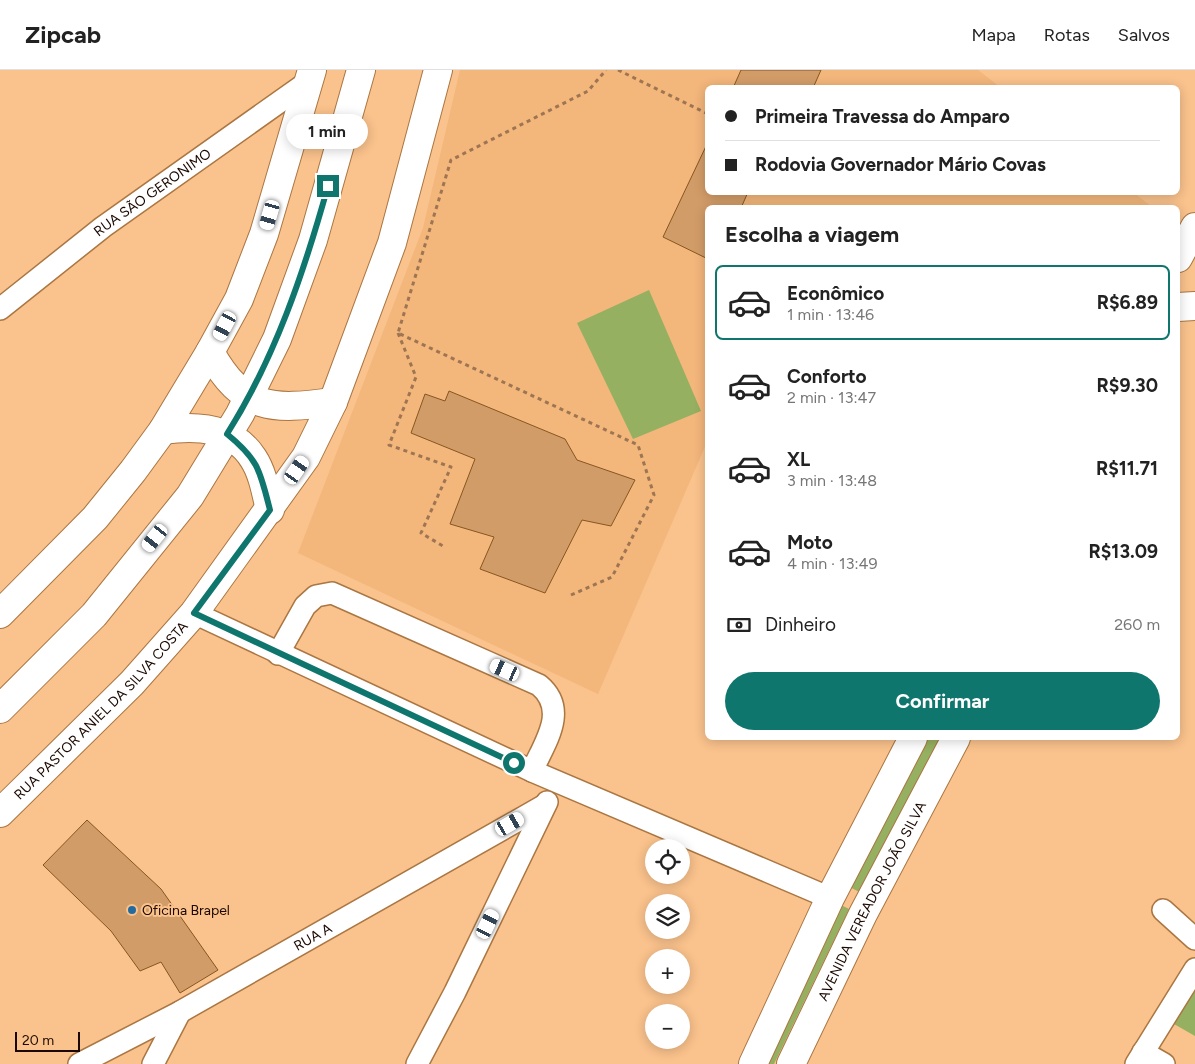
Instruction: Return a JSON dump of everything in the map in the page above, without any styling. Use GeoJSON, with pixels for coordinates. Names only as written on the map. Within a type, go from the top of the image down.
{"type":"FeatureCollection","features":[{"type":"Feature","properties":{"kind":"main road"},"geometry":{"type":"LineString","coordinates":[[0,708],[94,615],[190,496],[248,398],[279,334],[313,240],[361,70]]}},
{"type":"Feature","properties":{"kind":"main road","name":"RUA PASTOR ANIEL DA SILVA COSTA"},"geometry":{"type":"LineString","coordinates":[[0,813],[132,683],[194,613],[270,510],[306,457],[333,402],[392,243],[438,70]]}},
{"type":"Feature","properties":{"kind":"main road"},"geometry":{"type":"LineString","coordinates":[[0,614],[95,518],[133,471],[163,430],[210,352],[239,299],[264,234],[311,76]]}},
{"type":"Feature","properties":{"kind":"main road"},"geometry":{"type":"LineString","coordinates":[[1180,254],[1195,227]]}},
{"type":"Feature","properties":{"kind":"main road"},"geometry":{"type":"LineString","coordinates":[[1180,307],[1195,306]]}},
{"type":"Feature","properties":{"kind":"main road"},"geometry":{"type":"LineString","coordinates":[[210,352],[222,373],[248,398],[273,405],[298,407],[333,402]]}},
{"type":"Feature","properties":{"kind":"main road"},"geometry":{"type":"LineString","coordinates":[[163,430],[184,427],[227,434],[254,458],[262,477],[270,510]]}},
{"type":"Feature","properties":{"kind":"main road"},"geometry":{"type":"LineString","coordinates":[[753,1064],[830,898],[913,740]]}},
{"type":"Feature","properties":{"kind":"main road","name":"AVENIDA VEREADOR JOÃO SILVA"},"geometry":{"type":"LineString","coordinates":[[791,1064],[864,914],[955,740]]}},
{"type":"Feature","properties":{"kind":"street","name":"RUA SÃO GERONIMO"},"geometry":{"type":"LineString","coordinates":[[0,309],[103,227],[311,76]]}},
{"type":"Feature","properties":{"kind":"street"},"geometry":{"type":"LineString","coordinates":[[278,654],[305,606],[316,596],[332,593],[539,685],[550,694],[555,707],[553,724],[532,771]]}},
{"type":"Feature","properties":{"kind":"street"},"geometry":{"type":"LineString","coordinates":[[194,613],[278,654],[532,771],[830,898]]}},
{"type":"Feature","properties":{"kind":"street"},"geometry":{"type":"LineString","coordinates":[[417,1064],[455,992],[545,805],[558,782]]}},
{"type":"Feature","properties":{"kind":"street","name":"RUA A"},"geometry":{"type":"LineString","coordinates":[[79,1064],[180,1012],[545,805]]}},
{"type":"Feature","properties":{"kind":"street"},"geometry":{"type":"LineString","coordinates":[[1163,910],[1195,939]]}},
{"type":"Feature","properties":{"kind":"street"},"geometry":{"type":"LineString","coordinates":[[1164,1064],[1139,1058],[1195,969]]}},
{"type":"Feature","properties":{"kind":"street"},"geometry":{"type":"LineString","coordinates":[[153,1064],[180,1012]]}},
{"type":"Feature","properties":{"kind":"path"},"geometry":{"type":"LineString","coordinates":[[443,546],[420,533],[451,467],[389,445],[416,378],[398,333],[452,160],[588,92],[606,70]]}},
{"type":"Feature","properties":{"kind":"path"},"geometry":{"type":"LineString","coordinates":[[618,70],[705,113]]}},
{"type":"Feature","properties":{"kind":"path"},"geometry":{"type":"LineString","coordinates":[[398,333],[638,445],[654,495],[612,577],[571,595]]}},
{"type":"Feature","properties":{"kind":"shaded area"},"geometry":{"type":"Polygon","coordinates":[[[460,70],[978,70],[997,85],[705,85],[705,195],[1137,195],[1149,205],[705,205],[705,447],[598,694],[298,553],[423,228],[460,70]]]}},
{"type":"Feature","properties":{"kind":"green space"},"geometry":{"type":"Polygon","coordinates":[[[649,290],[701,411],[633,439],[577,323],[649,290]]]}},
{"type":"Feature","properties":{"kind":"green space"},"geometry":{"type":"Polygon","coordinates":[[[917,740],[947,740],[865,895],[844,884],[917,740]]]}},
{"type":"Feature","properties":{"kind":"green space"},"geometry":{"type":"Polygon","coordinates":[[[823,896],[849,909],[774,1064],[744,1064],[823,896]]]}},
{"type":"Feature","properties":{"kind":"green space"},"geometry":{"type":"Polygon","coordinates":[[[1195,986],[1195,1036],[1174,1024],[1195,986]]]}},
{"type":"Feature","properties":{"kind":"building"},"geometry":{"type":"Polygon","coordinates":[[[741,70],[821,70],[814,85],[734,85],[741,70]]]}},
{"type":"Feature","properties":{"kind":"building"},"geometry":{"type":"Polygon","coordinates":[[[705,148],[705,195],[747,195],[742,205],[705,205],[705,258],[663,237],[705,148]]]}},
{"type":"Feature","properties":{"kind":"building"},"geometry":{"type":"Polygon","coordinates":[[[449,391],[565,439],[577,460],[635,480],[611,526],[582,520],[545,593],[480,569],[494,537],[450,524],[475,459],[411,433],[425,394],[445,401],[449,391]]]}},
{"type":"Feature","properties":{"kind":"building","name":"Oficina Brapel"},"geometry":{"type":"Polygon","coordinates":[[[87,820],[161,889],[218,970],[180,993],[161,962],[140,971],[111,931],[43,865],[87,820]]]}},
{"type":"Feature","properties":{"kind":"place","name":"Oficina Brapel"},"geometry":{"type":"Point","coordinates":[132,910]}},
{"type":"Feature","properties":{"kind":"route"},"geometry":{"type":"LineString","coordinates":[[328,186],[313,240],[277,340],[240,414],[227,434],[254,458],[262,477],[270,510],[194,613],[514,763]]}}]}
